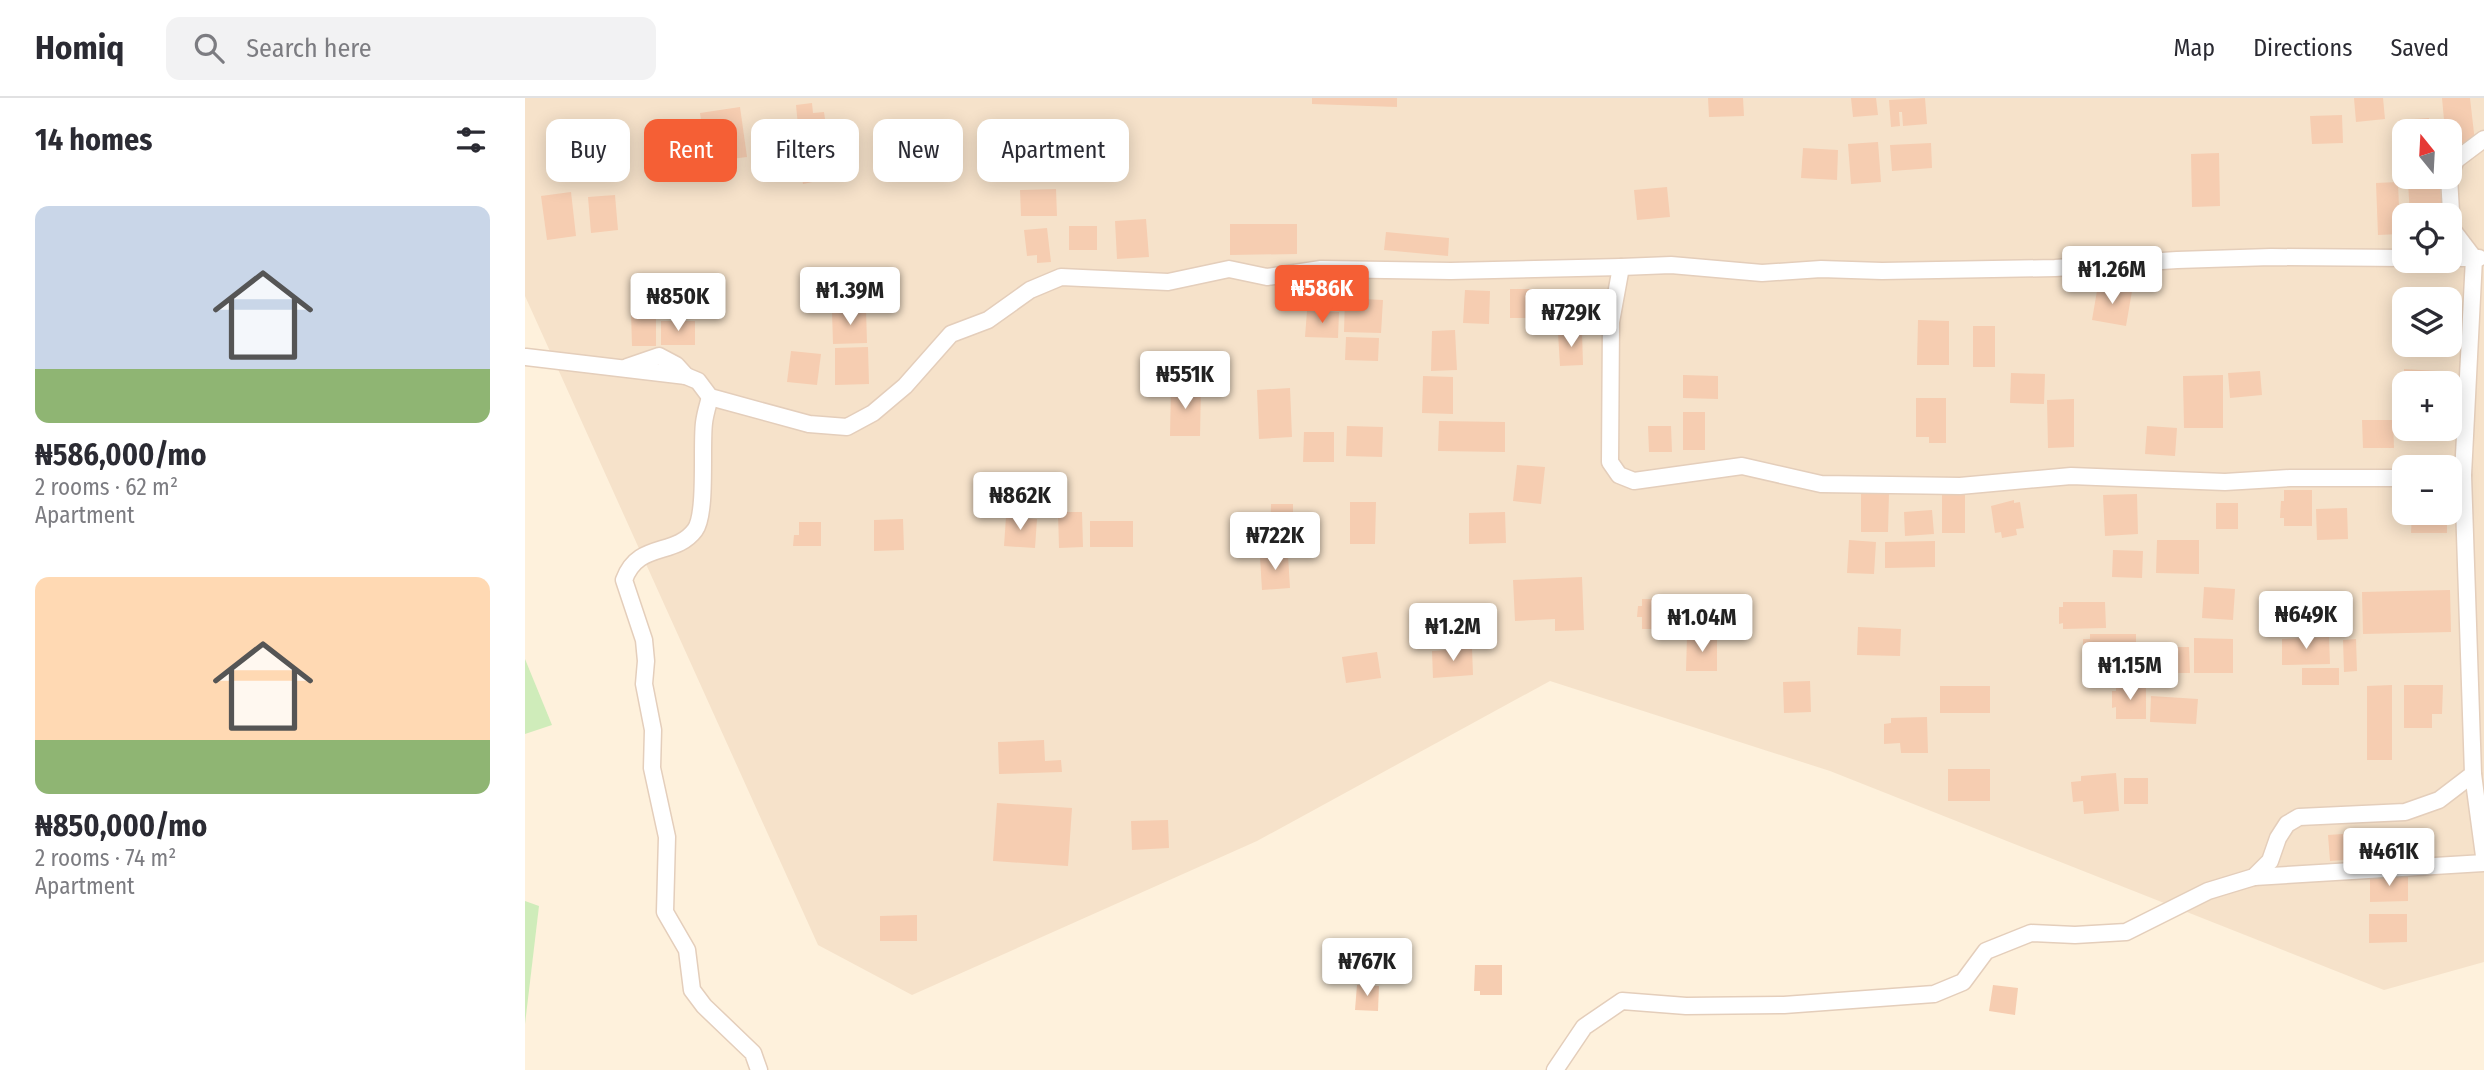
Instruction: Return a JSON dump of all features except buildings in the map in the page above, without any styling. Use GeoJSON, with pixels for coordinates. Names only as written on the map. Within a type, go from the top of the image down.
{"type":"FeatureCollection","features":[{"type":"Feature","properties":{"kind":"street"},"geometry":{"type":"LineString","coordinates":[[2462,156],[2484,139]]}},
{"type":"Feature","properties":{"kind":"street"},"geometry":{"type":"LineString","coordinates":[[2450,189],[2452,229],[2479,258],[2458,455]]}},
{"type":"Feature","properties":{"kind":"street"},"geometry":{"type":"LineString","coordinates":[[526,357],[625,368],[659,356],[676,365],[685,376],[698,381],[710,397],[809,424],[847,427],[873,413],[905,386],[950,334],[988,320],[1030,290],[1061,277],[1168,282],[1229,269],[1267,277],[1321,269],[1451,271],[1671,265],[1762,274],[1821,269],[1895,271],[2055,268],[2271,257],[2392,258]]}},
{"type":"Feature","properties":{"kind":"street"},"geometry":{"type":"LineString","coordinates":[[1621,267],[1611,322],[1610,462],[1619,475],[1634,481],[1742,466],[1821,484],[1960,486],[2071,476],[2225,482],[2290,478],[2392,478]]}},
{"type":"Feature","properties":{"kind":"street"},"geometry":{"type":"LineString","coordinates":[[710,397],[704,422],[699,522],[686,538],[638,558],[631,564],[624,580],[644,640],[644,684],[653,730],[652,768],[667,837],[665,912],[687,950],[692,989],[703,1006],[753,1053],[759,1070]]}},
{"type":"Feature","properties":{"kind":"street"},"geometry":{"type":"LineString","coordinates":[[2459,525],[2473,774],[2484,856]]}},
{"type":"Feature","properties":{"kind":"street"},"geometry":{"type":"LineString","coordinates":[[2254,877],[2270,861],[2278,838],[2287,824],[2299,817],[2405,812],[2439,800],[2473,774]]}},
{"type":"Feature","properties":{"kind":"street"},"geometry":{"type":"LineString","coordinates":[[1555,1070],[1584,1027],[1622,1001],[1686,1006],[1784,1005],[1934,994],[1963,982],[1986,951],[2031,933],[2075,935],[2126,932],[2199,895],[2254,877],[2484,863]]}},
{"type":"Feature","properties":{"kind":"shaded area"},"geometry":{"type":"Polygon","coordinates":[[[525,98],[2484,98],[2484,962],[2384,990],[1830,771],[1550,681],[1257,841],[912,995],[818,945],[525,296],[525,98]]]}},
{"type":"Feature","properties":{"kind":"green space"},"geometry":{"type":"Polygon","coordinates":[[[525,659],[552,725],[525,734],[525,659]]]}},
{"type":"Feature","properties":{"kind":"green space"},"geometry":{"type":"Polygon","coordinates":[[[525,901],[539,906],[525,1024],[525,901]]]}}]}
